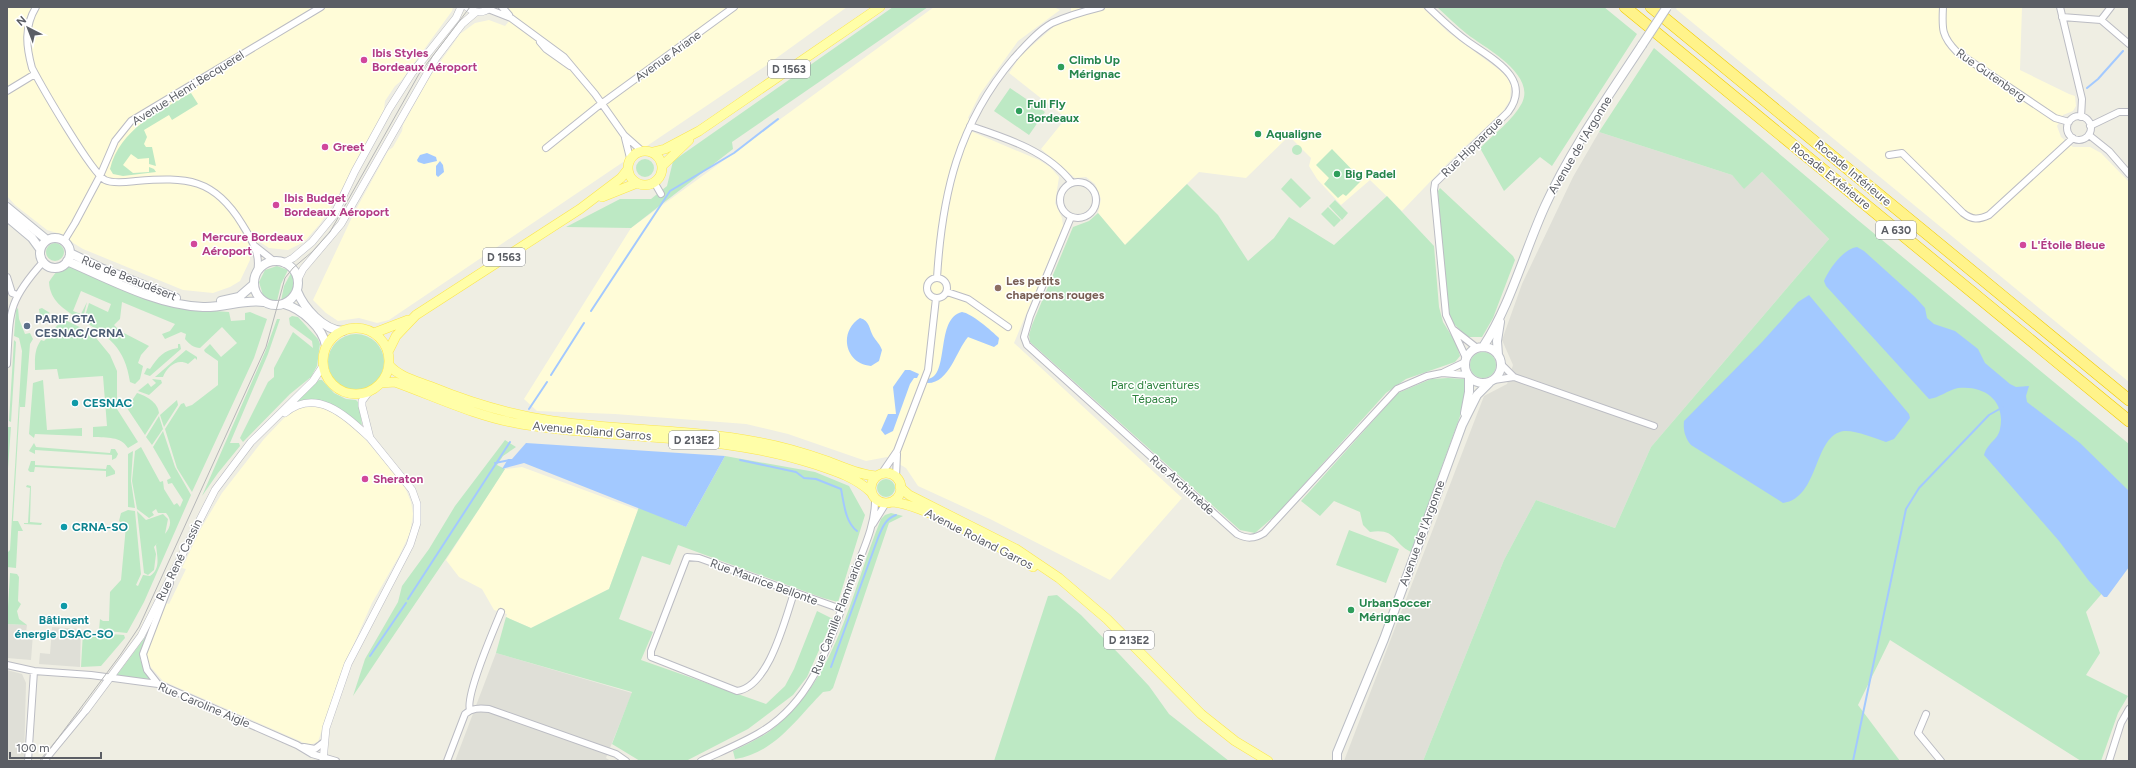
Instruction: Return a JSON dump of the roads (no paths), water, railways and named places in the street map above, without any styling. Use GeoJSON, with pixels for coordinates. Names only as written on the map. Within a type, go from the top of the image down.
{"type":"FeatureCollection","features":[{"type":"Feature","properties":{"kind":"highway","name":"Rocade Extérieure"},"geometry":{"type":"LineString","coordinates":[[1625,7],[2129,421]]}},
{"type":"Feature","properties":{"kind":"highway","name":"Rocade Intérieure"},"geometry":{"type":"LineString","coordinates":[[1651,7],[2129,400]]}},
{"type":"Feature","properties":{"kind":"main road","name":"D 1563"},"geometry":{"type":"LineString","coordinates":[[653,152],[665,149],[699,131],[880,7]]}},
{"type":"Feature","properties":{"kind":"main road","name":"Avenue de l'Argonne"},"geometry":{"type":"LineString","coordinates":[[1498,355],[1497,341],[1501,317],[1534,232],[1558,179],[1591,123],[1667,7]]}},
{"type":"Feature","properties":{"kind":"main road","name":"D 1563"},"geometry":{"type":"LineString","coordinates":[[662,166],[699,131]]}},
{"type":"Feature","properties":{"kind":"main road"},"geometry":{"type":"LineString","coordinates":[[642,151],[653,152],[657,156],[662,166],[660,176],[654,182],[645,185],[637,183],[629,175],[628,169],[630,158],[642,151]]}},
{"type":"Feature","properties":{"kind":"main road","name":"D 1563"},"geometry":{"type":"LineString","coordinates":[[374,333],[390,328],[416,315],[580,209],[621,178],[628,169]]}},
{"type":"Feature","properties":{"kind":"main road","name":"D 1563"},"geometry":{"type":"LineString","coordinates":[[580,209],[625,186],[637,183]]}},
{"type":"Feature","properties":{"kind":"main road"},"geometry":{"type":"LineString","coordinates":[[7,207],[47,240]]}},
{"type":"Feature","properties":{"kind":"main road"},"geometry":{"type":"LineString","coordinates":[[7,216],[32,238],[40,249],[43,262]]}},
{"type":"Feature","properties":{"kind":"main road"},"geometry":{"type":"LineString","coordinates":[[40,249],[47,240],[53,238],[64,241]]}},
{"type":"Feature","properties":{"kind":"main road","name":"Rue de Beaudésert"},"geometry":{"type":"LineString","coordinates":[[43,262],[47,266],[58,267],[68,257],[68,246],[64,241]]}},
{"type":"Feature","properties":{"kind":"main road","name":"Rue de Beaudésert"},"geometry":{"type":"LineString","coordinates":[[68,257],[161,293],[187,301],[225,301],[244,294],[254,284]]}},
{"type":"Feature","properties":{"kind":"main road","name":"Rue de Beaudésert"},"geometry":{"type":"LineString","coordinates":[[68,257],[149,295],[180,304],[217,307],[257,301],[264,302]]}},
{"type":"Feature","properties":{"kind":"main road"},"geometry":{"type":"LineString","coordinates":[[284,304],[294,297],[297,291],[298,279],[293,268],[284,263],[275,262],[262,267],[258,272],[254,284],[259,297],[270,305],[284,304],[302,313],[316,326],[322,334],[326,346],[323,366],[331,384],[339,390],[358,395],[368,392],[381,383],[389,365],[388,352],[380,338],[374,333],[359,328],[343,331],[333,337],[326,346]]}},
{"type":"Feature","properties":{"kind":"main road"},"geometry":{"type":"LineString","coordinates":[[297,291],[303,304],[321,322],[328,328],[343,331]]}},
{"type":"Feature","properties":{"kind":"main road","name":"D 1563"},"geometry":{"type":"LineString","coordinates":[[388,352],[396,336],[416,315]]}},
{"type":"Feature","properties":{"kind":"main road","name":"Avenue de l'Argonne"},"geometry":{"type":"LineString","coordinates":[[1480,347],[1501,317]]}},
{"type":"Feature","properties":{"kind":"main road"},"geometry":{"type":"LineString","coordinates":[[1480,347],[1489,348],[1498,355],[1502,364],[1500,372],[1492,382],[1478,384],[1468,377],[1465,360],[1480,347]]}},
{"type":"Feature","properties":{"kind":"main road","name":"Avenue Roland Garros"},"geometry":{"type":"LineString","coordinates":[[389,365],[399,374],[481,406],[513,414],[581,425],[670,431],[739,438],[801,452],[864,475],[879,475]]}},
{"type":"Feature","properties":{"kind":"main road","name":"Avenue de l'Argonne"},"geometry":{"type":"LineString","coordinates":[[1462,425],[1469,392],[1468,377]]}},
{"type":"Feature","properties":{"kind":"main road","name":"Avenue Roland Garros"},"geometry":{"type":"LineString","coordinates":[[381,383],[395,382],[501,420],[540,427],[580,432],[712,442],[771,452],[795,458],[839,473],[861,483],[873,495]]}},
{"type":"Feature","properties":{"kind":"main road","name":"Avenue de l'Argonne"},"geometry":{"type":"LineString","coordinates":[[1329,761],[1337,757],[1384,639],[1462,425],[1477,395],[1492,382]]}},
{"type":"Feature","properties":{"kind":"main road"},"geometry":{"type":"LineString","coordinates":[[890,473],[896,477],[900,487],[898,496],[888,502],[873,495],[871,483],[879,475],[890,473]]}},
{"type":"Feature","properties":{"kind":"main road","name":"Avenue Roland Garros"},"geometry":{"type":"LineString","coordinates":[[900,487],[909,495],[1016,549],[1038,562],[1107,619],[1190,700],[1239,738],[1276,761]]}},
{"type":"Feature","properties":{"kind":"main road","name":"Avenue Roland Garros"},"geometry":{"type":"LineString","coordinates":[[888,502],[905,503],[953,525],[1064,584]]}},
{"type":"Feature","properties":{"kind":"main road","name":"Avenue Roland Garros"},"geometry":{"type":"LineString","coordinates":[[1190,700],[1201,714],[1229,737],[1268,761]]}},
{"type":"Feature","properties":{"kind":"main road"},"geometry":{"type":"LineString","coordinates":[[1201,714],[1220,734],[1259,761]]}},
{"type":"Feature","properties":{"kind":"street"},"geometry":{"type":"LineString","coordinates":[[36,7],[30,17],[26,30],[29,57],[35,74],[100,176],[106,180],[123,182],[184,180],[213,190],[228,203],[255,246],[275,262]]}},
{"type":"Feature","properties":{"kind":"street","name":"Avenue Henri Becquerel"},"geometry":{"type":"LineString","coordinates":[[64,241],[100,176],[115,141],[131,121],[321,7]]}},
{"type":"Feature","properties":{"kind":"street"},"geometry":{"type":"LineString","coordinates":[[284,263],[303,251],[330,220],[338,208],[355,171],[389,109],[412,73],[456,18],[462,7]]}},
{"type":"Feature","properties":{"kind":"street"},"geometry":{"type":"LineString","coordinates":[[467,7],[476,12]]}},
{"type":"Feature","properties":{"kind":"street"},"geometry":{"type":"LineString","coordinates":[[502,7],[511,18]]}},
{"type":"Feature","properties":{"kind":"street","name":"Avenue Ariane"},"geometry":{"type":"LineString","coordinates":[[546,148],[602,104],[734,7]]}},
{"type":"Feature","properties":{"kind":"street"},"geometry":{"type":"LineString","coordinates":[[937,278],[944,206],[956,160],[970,126],[993,85],[1030,42],[1052,24],[1101,7]]}},
{"type":"Feature","properties":{"kind":"street","name":"Rue Hipparque"},"geometry":{"type":"LineString","coordinates":[[1428,7],[1451,29],[1506,70],[1514,81],[1516,90],[1514,104],[1508,112],[1435,183],[1434,190],[1446,315],[1465,360]]}},
{"type":"Feature","properties":{"kind":"street","name":"Rue Gutenberg"},"geometry":{"type":"LineString","coordinates":[[1943,7],[1942,30],[1947,43],[1957,52],[2055,118],[2069,122]]}},
{"type":"Feature","properties":{"kind":"street"},"geometry":{"type":"LineString","coordinates":[[2060,7],[2082,99],[2081,117]]}},
{"type":"Feature","properties":{"kind":"street"},"geometry":{"type":"LineString","coordinates":[[2102,20],[2111,7]]}},
{"type":"Feature","properties":{"kind":"street"},"geometry":{"type":"LineString","coordinates":[[298,279],[303,269],[330,238],[344,218],[429,69],[462,24],[476,12],[490,8],[511,18],[538,39],[546,49],[573,67],[624,135],[642,151]]}},
{"type":"Feature","properties":{"kind":"street"},"geometry":{"type":"LineString","coordinates":[[2062,17],[2102,20],[2129,44]]}},
{"type":"Feature","properties":{"kind":"street"},"geometry":{"type":"LineString","coordinates":[[7,91],[35,74]]}},
{"type":"Feature","properties":{"kind":"street"},"geometry":{"type":"LineString","coordinates":[[2090,126],[2119,112],[2129,112]]}},
{"type":"Feature","properties":{"kind":"street"},"geometry":{"type":"LineString","coordinates":[[2081,117],[2087,119],[2090,126],[2089,135],[2081,140],[2073,138],[2068,133],[2069,122],[2074,118],[2081,117]]}},
{"type":"Feature","properties":{"kind":"street"},"geometry":{"type":"LineString","coordinates":[[970,126],[1040,154],[1064,173],[1072,183]]}},
{"type":"Feature","properties":{"kind":"street"},"geometry":{"type":"LineString","coordinates":[[624,135],[630,158]]}},
{"type":"Feature","properties":{"kind":"street"},"geometry":{"type":"LineString","coordinates":[[2089,135],[2109,152],[2129,174]]}},
{"type":"Feature","properties":{"kind":"street"},"geometry":{"type":"LineString","coordinates":[[1889,155],[1902,153],[1970,219],[1980,219],[1989,215],[2073,138]]}},
{"type":"Feature","properties":{"kind":"street"},"geometry":{"type":"LineString","coordinates":[[654,182],[661,194]]}},
{"type":"Feature","properties":{"kind":"street"},"geometry":{"type":"LineString","coordinates":[[1072,183],[1087,184],[1094,192],[1096,198],[1094,209],[1090,214],[1078,218],[1071,217],[1063,209],[1060,197],[1062,191],[1072,183]]}},
{"type":"Feature","properties":{"kind":"street","name":"Rue Archimède"},"geometry":{"type":"LineString","coordinates":[[1071,217],[1030,316],[1024,337],[1027,345],[1234,532],[1244,538],[1252,539],[1264,533],[1397,389],[1427,376],[1442,373],[1465,360]]}},
{"type":"Feature","properties":{"kind":"street"},"geometry":{"type":"LineString","coordinates":[[255,246],[259,264],[258,272]]}},
{"type":"Feature","properties":{"kind":"street"},"geometry":{"type":"LineString","coordinates":[[7,364],[11,309],[17,295],[27,279],[43,262]]}},
{"type":"Feature","properties":{"kind":"street"},"geometry":{"type":"LineString","coordinates":[[7,277],[12,293],[17,295]]}},
{"type":"Feature","properties":{"kind":"street"},"geometry":{"type":"LineString","coordinates":[[937,278],[946,282],[947,292],[943,297],[936,298],[930,296],[927,290],[928,283],[937,278]]}},
{"type":"Feature","properties":{"kind":"street"},"geometry":{"type":"LineString","coordinates":[[947,292],[968,299],[1008,327]]}},
{"type":"Feature","properties":{"kind":"street"},"geometry":{"type":"LineString","coordinates":[[896,477],[898,451],[930,362],[936,298]]}},
{"type":"Feature","properties":{"kind":"street"},"geometry":{"type":"LineString","coordinates":[[1451,328],[1480,347]]}},
{"type":"Feature","properties":{"kind":"street"},"geometry":{"type":"LineString","coordinates":[[1502,364],[1514,377],[1654,426]]}},
{"type":"Feature","properties":{"kind":"street","name":"Rue René Cassin"},"geometry":{"type":"LineString","coordinates":[[44,761],[86,710],[142,636],[208,500],[235,463],[266,426],[313,381],[323,366]]}},
{"type":"Feature","properties":{"kind":"street","name":"Rue Archimède"},"geometry":{"type":"LineString","coordinates":[[1442,373],[1468,377]]}},
{"type":"Feature","properties":{"kind":"street"},"geometry":{"type":"LineString","coordinates":[[1492,382],[1514,377]]}},
{"type":"Feature","properties":{"kind":"street"},"geometry":{"type":"LineString","coordinates":[[368,392],[362,401],[362,406],[370,438]]}},
{"type":"Feature","properties":{"kind":"street"},"geometry":{"type":"LineString","coordinates":[[235,463],[285,413],[294,406],[304,402],[320,404],[335,409],[370,438],[412,490],[416,504],[417,522],[410,545],[348,664],[331,713],[324,742],[324,759]]}},
{"type":"Feature","properties":{"kind":"street"},"geometry":{"type":"LineString","coordinates":[[453,403],[509,416],[513,414]]}},
{"type":"Feature","properties":{"kind":"street"},"geometry":{"type":"LineString","coordinates":[[879,475],[898,451]]}},
{"type":"Feature","properties":{"kind":"street","name":"Rue Camille Flammarion"},"geometry":{"type":"LineString","coordinates":[[702,761],[759,733],[780,717],[802,696],[817,670],[870,529],[875,507],[873,495]]}},
{"type":"Feature","properties":{"kind":"street","name":"Rue Camille Flammarion"},"geometry":{"type":"LineString","coordinates":[[870,529],[888,502]]}},
{"type":"Feature","properties":{"kind":"street","name":"Rue Maurice Bellonte"},"geometry":{"type":"LineString","coordinates":[[794,593],[767,667],[745,690],[737,691],[654,660],[651,657],[651,651],[687,557],[699,558],[841,609]]}},
{"type":"Feature","properties":{"kind":"street"},"geometry":{"type":"LineString","coordinates":[[158,684],[147,670],[144,658],[144,649],[175,569]]}},
{"type":"Feature","properties":{"kind":"street"},"geometry":{"type":"LineString","coordinates":[[470,710],[469,706],[471,692],[501,612]]}},
{"type":"Feature","properties":{"kind":"street","name":"Rue Caroline Aigle"},"geometry":{"type":"LineString","coordinates":[[7,665],[34,671],[111,677],[158,684],[299,746],[324,759],[336,761]]}},
{"type":"Feature","properties":{"kind":"street"},"geometry":{"type":"LineString","coordinates":[[28,761],[34,671]]}},
{"type":"Feature","properties":{"kind":"street"},"geometry":{"type":"LineString","coordinates":[[447,761],[461,721],[470,710],[489,708],[616,754],[626,761]]}},
{"type":"Feature","properties":{"kind":"street"},"geometry":{"type":"LineString","coordinates":[[2109,761],[2121,723],[2129,709]]}},
{"type":"Feature","properties":{"kind":"street"},"geometry":{"type":"LineString","coordinates":[[50,761],[86,710]]}},
{"type":"Feature","properties":{"kind":"street"},"geometry":{"type":"LineString","coordinates":[[1926,714],[1918,733],[1941,761]]}},
{"type":"Feature","properties":{"kind":"street"},"geometry":{"type":"LineString","coordinates":[[299,746],[315,749],[324,742]]}},
{"type":"Feature","properties":{"kind":"water"},"geometry":{"type":"Polygon","coordinates":[[[427,153],[436,157],[437,161],[424,164],[418,162],[417,160],[420,155],[427,153]]]}},
{"type":"Feature","properties":{"kind":"water"},"geometry":{"type":"Polygon","coordinates":[[[440,161],[443,165],[444,172],[438,177],[436,175],[436,166],[440,161]]]}},
{"type":"Feature","properties":{"kind":"water"},"geometry":{"type":"Polygon","coordinates":[[[1857,247],[1864,251],[1915,297],[1925,308],[1927,318],[1934,324],[1955,331],[1978,349],[1985,363],[2010,384],[2016,387],[2029,386],[2026,396],[2027,402],[2080,443],[2129,491],[2129,567],[2107,597],[2104,597],[2089,581],[2059,541],[1984,455],[1988,447],[1999,433],[2000,429],[2000,410],[1991,397],[1985,392],[1977,389],[1958,388],[1929,399],[1826,286],[1824,281],[1833,265],[1847,251],[1857,247]]]}},
{"type":"Feature","properties":{"kind":"water"},"geometry":{"type":"Polygon","coordinates":[[[1809,295],[1909,414],[1910,418],[1894,439],[1886,442],[1849,431],[1844,431],[1834,435],[1827,443],[1821,454],[1804,490],[1795,499],[1783,503],[1691,445],[1685,434],[1684,421],[1762,342],[1798,302],[1809,295]]]}},
{"type":"Feature","properties":{"kind":"water"},"geometry":{"type":"Polygon","coordinates":[[[962,312],[976,319],[992,331],[999,338],[998,344],[994,347],[968,337],[946,373],[935,382],[927,383],[928,379],[935,376],[939,368],[948,325],[954,316],[962,312]]]}},
{"type":"Feature","properties":{"kind":"water"},"geometry":{"type":"Polygon","coordinates":[[[860,318],[866,321],[882,350],[879,361],[871,366],[862,364],[855,360],[850,354],[848,346],[847,339],[849,331],[853,324],[860,318]]]}},
{"type":"Feature","properties":{"kind":"water"},"geometry":{"type":"Polygon","coordinates":[[[905,370],[910,370],[919,374],[910,384],[893,431],[885,435],[881,430],[888,414],[896,414],[893,387],[905,370]]]}},
{"type":"Feature","properties":{"kind":"water"},"geometry":{"type":"Polygon","coordinates":[[[526,443],[725,456],[686,527],[524,463],[502,469],[508,459],[512,459],[526,443]]]}},
{"type":"Feature","properties":{"kind":"waterway"},"geometry":{"type":"LineString","coordinates":[[2087,88],[2098,79],[2123,51]]}},
{"type":"Feature","properties":{"kind":"waterway"},"geometry":{"type":"LineString","coordinates":[[591,311],[670,191],[734,153],[778,119]]}},
{"type":"Feature","properties":{"kind":"waterway"},"geometry":{"type":"LineString","coordinates":[[551,375],[584,323]]}},
{"type":"Feature","properties":{"kind":"waterway"},"geometry":{"type":"LineString","coordinates":[[529,409],[547,382]]}},
{"type":"Feature","properties":{"kind":"waterway"},"geometry":{"type":"LineString","coordinates":[[1853,761],[1906,509],[1919,488],[1989,415],[2003,407]]}},
{"type":"Feature","properties":{"kind":"waterway"},"geometry":{"type":"LineString","coordinates":[[408,599],[510,442]]}},
{"type":"Feature","properties":{"kind":"waterway"},"geometry":{"type":"LineString","coordinates":[[495,463],[510,460]]}},
{"type":"Feature","properties":{"kind":"waterway"},"geometry":{"type":"LineString","coordinates":[[740,460],[796,472],[804,478],[816,479],[841,489],[847,517],[857,531]]}},
{"type":"Feature","properties":{"kind":"waterway"},"geometry":{"type":"LineString","coordinates":[[831,667],[881,531],[884,524],[896,515]]}},
{"type":"Feature","properties":{"kind":"waterway"},"geometry":{"type":"LineString","coordinates":[[370,656],[406,603]]}},
{"type":"Feature","properties":{"kind":"tram line"},"geometry":{"type":"LineString","coordinates":[[41,761],[121,654],[139,627],[266,347],[285,278],[293,268],[312,252],[330,232],[419,74],[470,7]]}},
{"type":"Feature","properties":{"kind":"place","name":"Ibis Styles Bordeaux Aéroport"},"geometry":{"type":"Point","coordinates":[364,60]}},
{"type":"Feature","properties":{"kind":"place","name":"Climb Up Mérignac"},"geometry":{"type":"Point","coordinates":[1061,67]}},
{"type":"Feature","properties":{"kind":"place","name":"Full Fly Bordeaux"},"geometry":{"type":"Point","coordinates":[1019,111]}},
{"type":"Feature","properties":{"kind":"place","name":"Aqualigne"},"geometry":{"type":"Point","coordinates":[1258,134]}},
{"type":"Feature","properties":{"kind":"place","name":"Greet"},"geometry":{"type":"Point","coordinates":[325,147]}},
{"type":"Feature","properties":{"kind":"place","name":"Big Padel"},"geometry":{"type":"Point","coordinates":[1337,174]}},
{"type":"Feature","properties":{"kind":"place","name":"Ibis Budget Bordeaux Aéroport"},"geometry":{"type":"Point","coordinates":[276,205]}},
{"type":"Feature","properties":{"kind":"place","name":"Mercure Bordeaux Aéroport"},"geometry":{"type":"Point","coordinates":[194,244]}},
{"type":"Feature","properties":{"kind":"place","name":"L'Étoile Bleue"},"geometry":{"type":"Point","coordinates":[2023,245]}},
{"type":"Feature","properties":{"kind":"place","name":"Les petits chaperons rouges"},"geometry":{"type":"Point","coordinates":[998,288]}},
{"type":"Feature","properties":{"kind":"place","name":"PARIF GTA CESNAC/CRNA"},"geometry":{"type":"Point","coordinates":[27,326]}},
{"type":"Feature","properties":{"kind":"place","name":"CESNAC"},"geometry":{"type":"Point","coordinates":[75,403]}},
{"type":"Feature","properties":{"kind":"place","name":"Sheraton"},"geometry":{"type":"Point","coordinates":[365,479]}},
{"type":"Feature","properties":{"kind":"place","name":"CRNA-SO"},"geometry":{"type":"Point","coordinates":[64,527]}},
{"type":"Feature","properties":{"kind":"place","name":"Bâtiment énergie DSAC-SO"},"geometry":{"type":"Point","coordinates":[64,606]}},
{"type":"Feature","properties":{"kind":"place","name":"UrbanSoccer Mérignac"},"geometry":{"type":"Point","coordinates":[1351,610]}},
{"type":"Feature","properties":{"kind":"park label","name":"Parc d'aventures Tépacap"},"geometry":{"type":"Point","coordinates":[1155,392]}}]}
